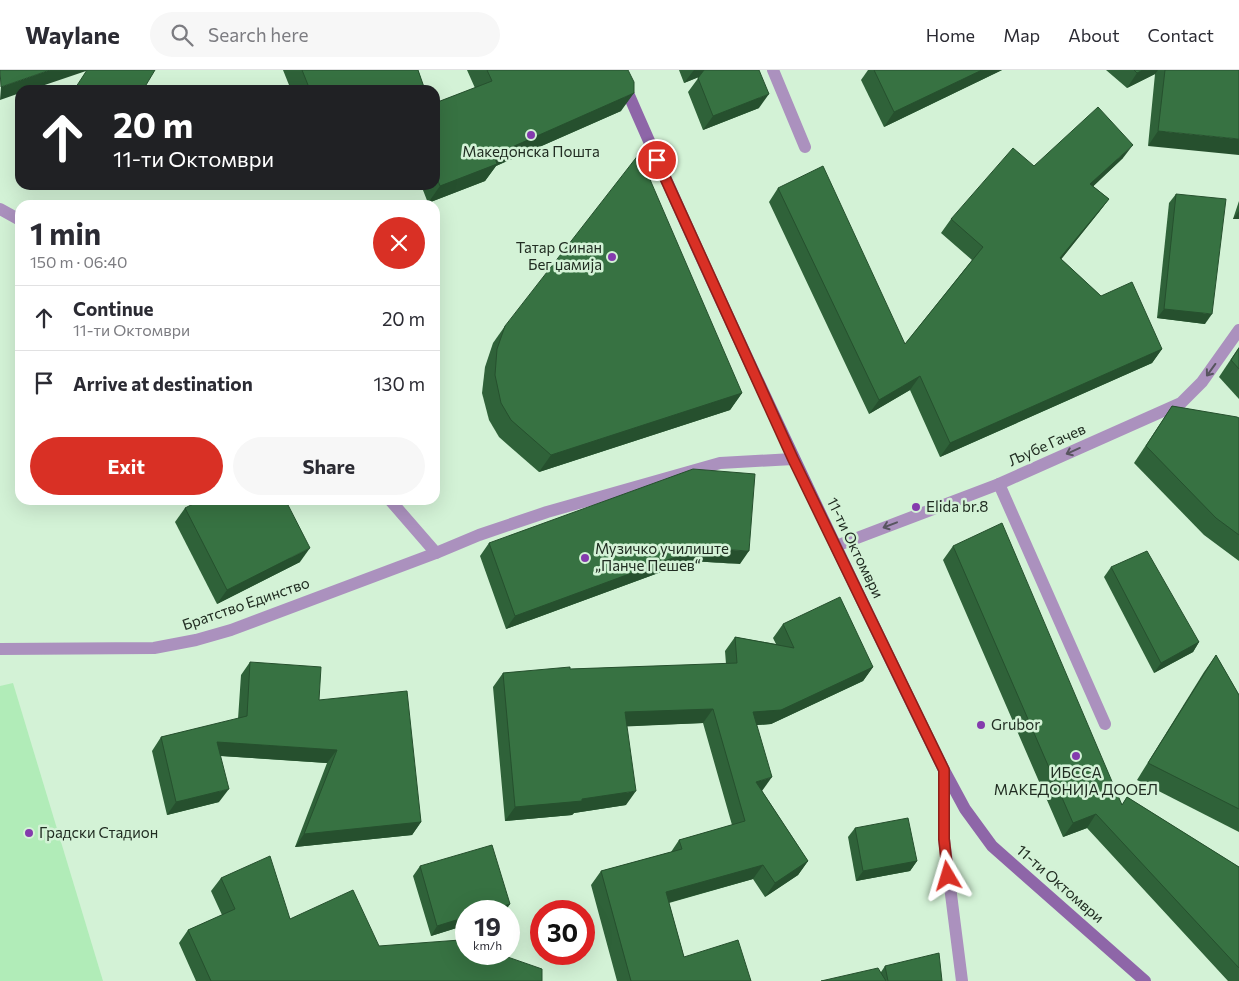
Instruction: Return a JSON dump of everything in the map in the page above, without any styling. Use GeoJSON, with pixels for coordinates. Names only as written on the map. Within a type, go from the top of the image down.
{"type":"FeatureCollection","features":[{"type":"Feature","properties":{"kind":"main road","name":"11-ти Октомври"},"geometry":{"type":"LineString","coordinates":[[618,70],[680,214],[793,459],[944,770],[965,809],[992,846],[1145,981]]}},
{"type":"Feature","properties":{"kind":"street"},"geometry":{"type":"LineString","coordinates":[[774,70],[805,147]]}},
{"type":"Feature","properties":{"kind":"street"},"geometry":{"type":"LineString","coordinates":[[0,209],[15,217]]}},
{"type":"Feature","properties":{"kind":"street","name":"Љубе Гачев"},"geometry":{"type":"LineString","coordinates":[[836,546],[999,484],[1181,403],[1202,382],[1239,330]]}},
{"type":"Feature","properties":{"kind":"street","name":"Братство Единство"},"geometry":{"type":"LineString","coordinates":[[0,649],[154,648],[196,640],[231,630],[479,535],[547,512],[720,463],[793,459]]}},
{"type":"Feature","properties":{"kind":"street"},"geometry":{"type":"LineString","coordinates":[[999,484],[1106,724]]}},
{"type":"Feature","properties":{"kind":"street"},"geometry":{"type":"LineString","coordinates":[[394,505],[436,553]]}},
{"type":"Feature","properties":{"kind":"street"},"geometry":{"type":"LineString","coordinates":[[944,770],[944,839],[962,981]]}},
{"type":"Feature","properties":{"kind":"green space","name":"Градски Стадион"},"geometry":{"type":"Polygon","coordinates":[[[13,683],[103,981],[0,981],[0,686],[13,683]]]}},
{"type":"Feature","properties":{"kind":"building"},"geometry":{"type":"Polygon","coordinates":[[[0,70],[50,70],[1,87],[0,70]]]}},
{"type":"Feature","properties":{"kind":"building"},"geometry":{"type":"Polygon","coordinates":[[[87,70],[155,70],[146,85],[77,85],[87,70]]]}},
{"type":"Feature","properties":{"kind":"building"},"geometry":{"type":"Polygon","coordinates":[[[302,70],[418,70],[423,85],[308,85],[302,70]]]}},
{"type":"Feature","properties":{"kind":"building","name":"Македонска Пошта"},"geometry":{"type":"Polygon","coordinates":[[[487,70],[628,70],[634,82],[634,93],[494,155],[497,164],[440,186],[440,101],[492,81],[487,70]]]}},
{"type":"Feature","properties":{"kind":"building"},"geometry":{"type":"Polygon","coordinates":[[[704,70],[759,70],[769,94],[713,116],[698,78],[704,70]]]}},
{"type":"Feature","properties":{"kind":"building"},"geometry":{"type":"Polygon","coordinates":[[[874,70],[982,70],[894,112],[874,70]]]}},
{"type":"Feature","properties":{"kind":"building"},"geometry":{"type":"Polygon","coordinates":[[[1165,70],[1239,70],[1239,139],[1158,131],[1165,70]]]}},
{"type":"Feature","properties":{"kind":"building"},"geometry":{"type":"Polygon","coordinates":[[[1098,107],[1133,145],[1090,184],[1109,199],[1060,258],[1101,296],[1132,282],[1162,349],[950,443],[920,376],[879,400],[778,188],[823,166],[905,344],[983,247],[951,219],[1013,148],[1034,166],[1098,107]]]}},
{"type":"Feature","properties":{"kind":"building","name":"Татар Синан Бег џамија"},"geometry":{"type":"Polygon","coordinates":[[[639,154],[742,393],[551,455],[511,420],[501,403],[495,375],[497,349],[505,326],[639,154]]]}},
{"type":"Feature","properties":{"kind":"building"},"geometry":{"type":"Polygon","coordinates":[[[1176,194],[1226,199],[1212,314],[1164,309],[1176,194]]]}},
{"type":"Feature","properties":{"kind":"building"},"geometry":{"type":"Polygon","coordinates":[[[1239,348],[1239,369],[1231,360],[1239,348]]]}},
{"type":"Feature","properties":{"kind":"building"},"geometry":{"type":"Polygon","coordinates":[[[1172,406],[1239,418],[1239,535],[1216,518],[1146,446],[1172,406]]]}},
{"type":"Feature","properties":{"kind":"building","name":"Музичко училиште „Панче Пешев“"},"geometry":{"type":"Polygon","coordinates":[[[693,469],[755,474],[749,551],[700,548],[515,616],[489,543],[693,469]]]}},
{"type":"Feature","properties":{"kind":"building"},"geometry":{"type":"Polygon","coordinates":[[[191,505],[288,505],[310,548],[227,590],[185,508],[191,505]]]}},
{"type":"Feature","properties":{"kind":"building"},"geometry":{"type":"Polygon","coordinates":[[[1002,523],[1122,805],[1127,797],[1239,867],[1239,968],[1096,814],[1073,823],[953,546],[1002,523]]]}},
{"type":"Feature","properties":{"kind":"building"},"geometry":{"type":"Polygon","coordinates":[[[1147,551],[1199,642],[1161,663],[1111,567],[1147,551]]]}},
{"type":"Feature","properties":{"kind":"building"},"geometry":{"type":"Polygon","coordinates":[[[840,597],[873,667],[781,710],[753,712],[772,777],[756,782],[808,861],[775,883],[763,865],[666,892],[684,957],[738,940],[751,981],[631,981],[601,871],[682,849],[679,840],[745,821],[713,709],[625,712],[636,791],[582,799],[582,801],[515,807],[503,673],[570,667],[570,669],[737,663],[735,637],[794,648],[783,624],[840,597]]]}},
{"type":"Feature","properties":{"kind":"building"},"geometry":{"type":"Polygon","coordinates":[[[1216,655],[1239,695],[1239,809],[1148,763],[1216,655]]]}},
{"type":"Feature","properties":{"kind":"building"},"geometry":{"type":"Polygon","coordinates":[[[250,662],[321,667],[319,700],[407,691],[421,822],[304,834],[337,750],[217,742],[229,789],[176,802],[161,737],[247,716],[250,662]]]}},
{"type":"Feature","properties":{"kind":"building"},"geometry":{"type":"Polygon","coordinates":[[[908,818],[917,861],[863,871],[855,828],[908,818]]]}},
{"type":"Feature","properties":{"kind":"building"},"geometry":{"type":"Polygon","coordinates":[[[492,845],[509,900],[455,900],[455,920],[437,926],[420,866],[492,845]]]}},
{"type":"Feature","properties":{"kind":"building"},"geometry":{"type":"Polygon","coordinates":[[[270,856],[290,919],[353,890],[379,946],[455,940],[455,965],[520,965],[520,961],[542,969],[542,981],[211,981],[188,930],[235,909],[221,878],[270,856]]]}},
{"type":"Feature","properties":{"kind":"building"},"geometry":{"type":"Polygon","coordinates":[[[939,953],[942,981],[888,981],[885,966],[939,953]]]}},
{"type":"Feature","properties":{"kind":"building"},"geometry":{"type":"Polygon","coordinates":[[[878,968],[886,981],[821,981],[878,968]]]}},
{"type":"Feature","properties":{"kind":"place","name":"Македонска Пошта"},"geometry":{"type":"Point","coordinates":[531,135]}},
{"type":"Feature","properties":{"kind":"place","name":"Татар Синан Бег џамија"},"geometry":{"type":"Point","coordinates":[612,257]}},
{"type":"Feature","properties":{"kind":"place","name":"Elida br.8"},"geometry":{"type":"Point","coordinates":[916,507]}},
{"type":"Feature","properties":{"kind":"place","name":"Музичко училиште „Панче Пешев“"},"geometry":{"type":"Point","coordinates":[585,558]}},
{"type":"Feature","properties":{"kind":"place","name":"Grubor"},"geometry":{"type":"Point","coordinates":[981,725]}},
{"type":"Feature","properties":{"kind":"place","name":"ИБССА МАКЕДОНИЈА ДООЕЛ"},"geometry":{"type":"Point","coordinates":[1076,756]}},
{"type":"Feature","properties":{"kind":"place","name":"Градски Стадион"},"geometry":{"type":"Point","coordinates":[29,833]}},
{"type":"Feature","properties":{"kind":"route"},"geometry":{"type":"LineString","coordinates":[[657,160],[793,459],[944,770],[944,839],[948,876]]}}]}
